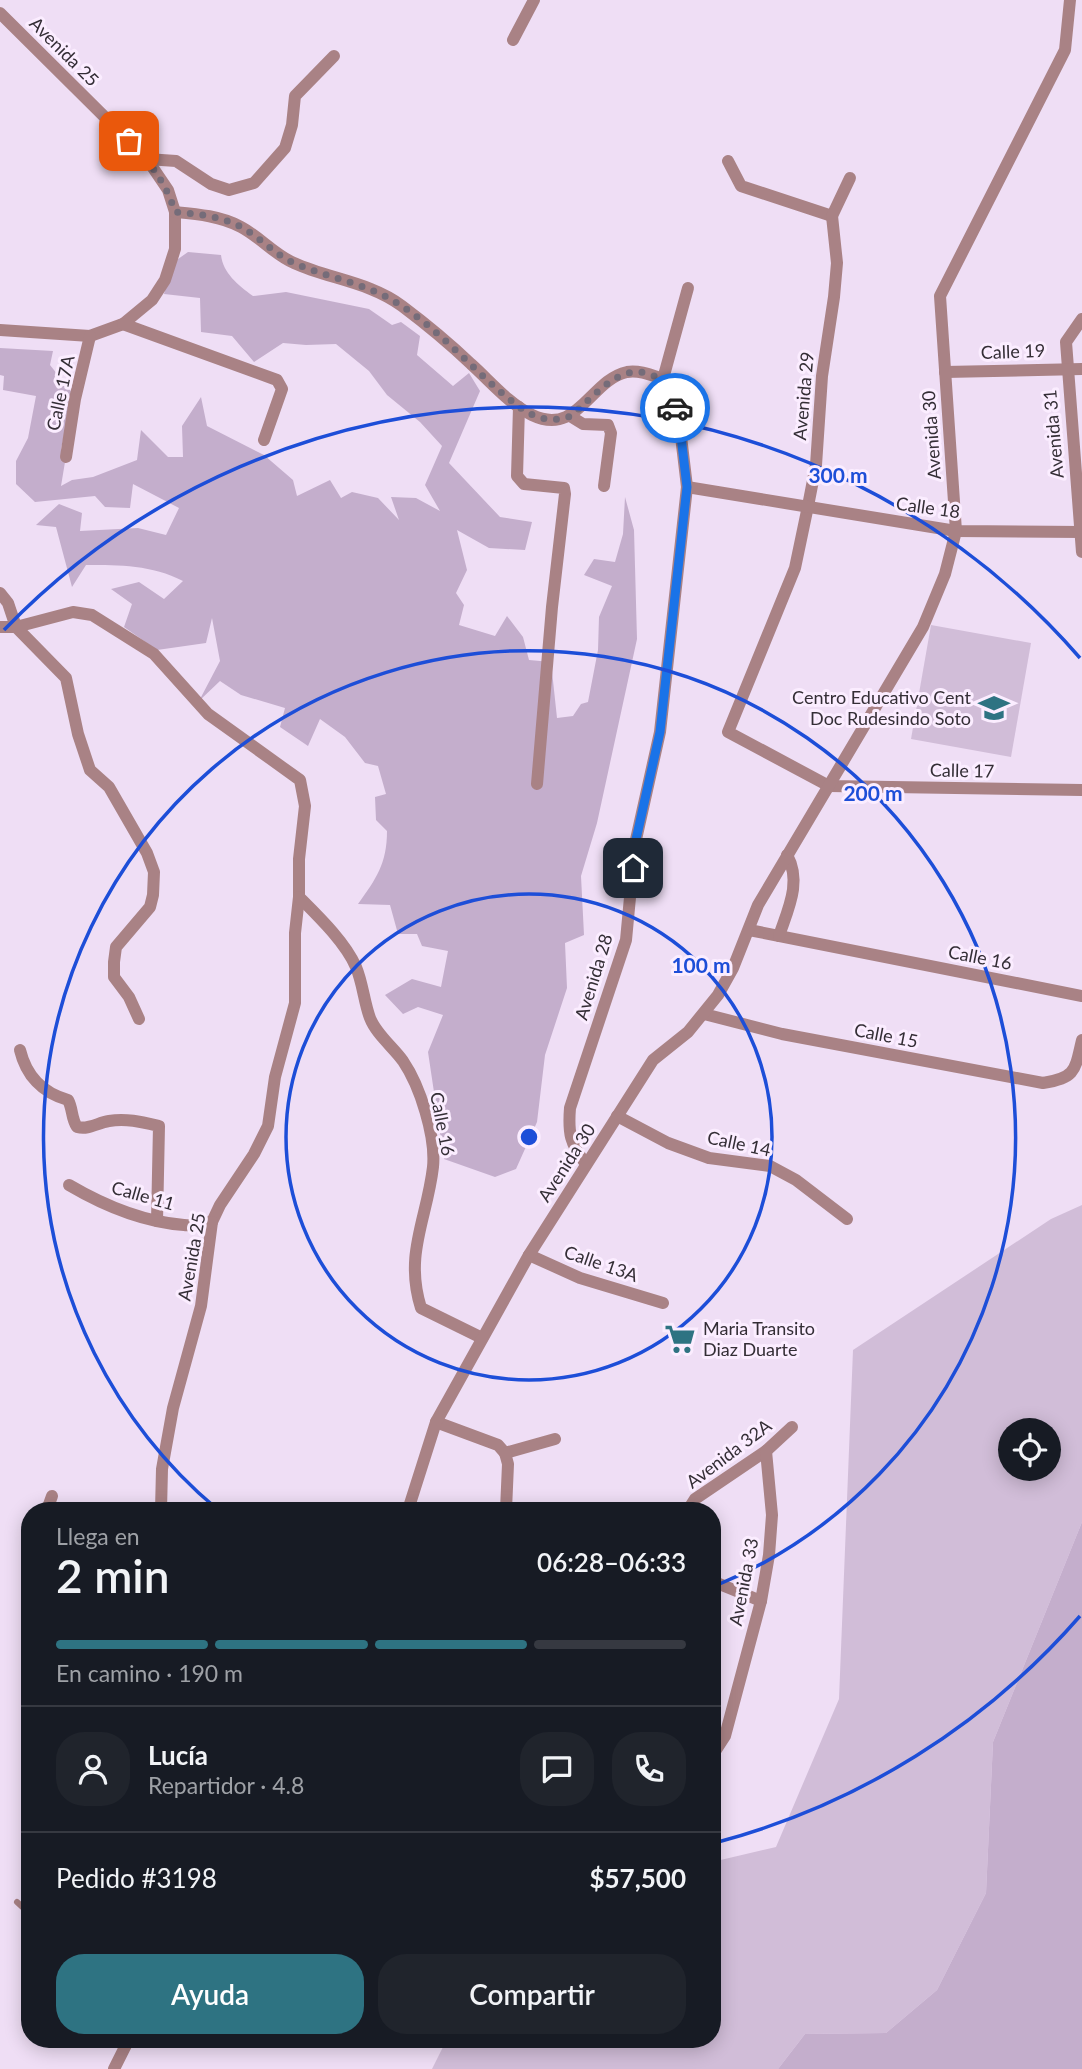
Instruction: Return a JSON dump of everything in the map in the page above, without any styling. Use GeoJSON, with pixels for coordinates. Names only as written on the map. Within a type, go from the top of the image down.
{"type":"FeatureCollection","features":[{"type":"Feature","properties":{"kind":"street"},"geometry":{"type":"LineString","coordinates":[[513,40],[534,0]]}},
{"type":"Feature","properties":{"kind":"street","name":"Avenida 30"},"geometry":{"type":"LineString","coordinates":[[411,1502],[436,1422],[529,1255],[653,1060],[688,1032],[723,986],[758,905],[923,627],[945,574],[956,531],[940,296],[1065,50],[1070,0]]}},
{"type":"Feature","properties":{"kind":"street","name":"Avenida 25"},"geometry":{"type":"LineString","coordinates":[[0,13],[147,159],[168,190],[175,212],[172,265],[152,300],[123,324],[90,336],[0,330]]}},
{"type":"Feature","properties":{"kind":"street"},"geometry":{"type":"LineString","coordinates":[[147,159],[176,161],[211,184],[229,190],[254,183],[285,148],[292,125],[295,96],[334,55]]}},
{"type":"Feature","properties":{"kind":"street"},"geometry":{"type":"LineString","coordinates":[[728,161],[741,186],[832,216],[850,178]]}},
{"type":"Feature","properties":{"kind":"street"},"geometry":{"type":"LineString","coordinates":[[175,212],[211,216],[241,227],[291,262],[367,287],[399,304],[462,355],[519,407],[534,416],[550,420],[570,416],[607,383],[626,372],[645,372],[663,379],[688,288]]}},
{"type":"Feature","properties":{"kind":"street","name":"Avenida 29"},"geometry":{"type":"LineString","coordinates":[[728,732],[795,568],[808,506],[816,466],[822,376],[836,274],[832,216]]}},
{"type":"Feature","properties":{"kind":"street","name":"Avenida 31"},"geometry":{"type":"LineString","coordinates":[[1082,319],[1066,342],[1082,552]]}},
{"type":"Feature","properties":{"kind":"street"},"geometry":{"type":"LineString","coordinates":[[123,324],[277,380],[282,389],[264,440]]}},
{"type":"Feature","properties":{"kind":"street","name":"Calle 17A"},"geometry":{"type":"LineString","coordinates":[[66,457],[75,399],[90,336]]}},
{"type":"Feature","properties":{"kind":"street","name":"Calle 19"},"geometry":{"type":"LineString","coordinates":[[945,372],[1082,369]]}},
{"type":"Feature","properties":{"kind":"street","name":"Avenida 28"},"geometry":{"type":"LineString","coordinates":[[586,1164],[574,1148],[568,1128],[570,1108],[626,940],[635,844],[660,732],[687,487],[680,428],[673,397],[663,379]]}},
{"type":"Feature","properties":{"kind":"street"},"geometry":{"type":"LineString","coordinates":[[519,407],[519,480],[524,484],[564,488],[565,494],[537,784]]}},
{"type":"Feature","properties":{"kind":"street"},"geometry":{"type":"LineString","coordinates":[[570,416],[583,424],[608,425],[611,433],[604,486]]}},
{"type":"Feature","properties":{"kind":"street","name":"Calle 18"},"geometry":{"type":"LineString","coordinates":[[687,487],[956,531],[1081,532]]}},
{"type":"Feature","properties":{"kind":"street"},"geometry":{"type":"LineString","coordinates":[[0,593],[8,603],[16,627],[66,678],[78,734],[90,770],[109,787],[148,853],[153,872],[150,906],[116,947],[114,962],[114,977],[129,997],[139,1019]]}},
{"type":"Feature","properties":{"kind":"street","name":"Avenida 25"},"geometry":{"type":"LineString","coordinates":[[16,627],[73,612],[92,615],[153,654],[208,713],[300,780],[305,806],[295,933],[295,1003],[275,1077],[268,1126],[212,1222],[201,1306],[173,1408],[164,1457],[161,1502]]}},
{"type":"Feature","properties":{"kind":"street"},"geometry":{"type":"LineString","coordinates":[[0,626],[16,627]]}},
{"type":"Feature","properties":{"kind":"street","name":"Calle 17"},"geometry":{"type":"LineString","coordinates":[[728,732],[829,786],[1082,790]]}},
{"type":"Feature","properties":{"kind":"street"},"geometry":{"type":"LineString","coordinates":[[779,936],[795,887],[794,867],[787,855]]}},
{"type":"Feature","properties":{"kind":"street","name":"Calle 16"},"geometry":{"type":"LineString","coordinates":[[299,897],[325,922],[355,964],[364,989],[370,1020],[402,1060],[418,1089],[431,1141],[433,1165],[414,1250],[415,1288],[421,1308],[482,1338]]}},
{"type":"Feature","properties":{"kind":"street","name":"Calle 16"},"geometry":{"type":"LineString","coordinates":[[749,930],[1082,996]]}},
{"type":"Feature","properties":{"kind":"street","name":"Calle 15"},"geometry":{"type":"LineString","coordinates":[[704,1014],[782,1034],[1044,1083],[1063,1080],[1075,1068],[1082,1040]]}},
{"type":"Feature","properties":{"kind":"street"},"geometry":{"type":"LineString","coordinates":[[20,1050],[24,1066],[32,1078],[59,1098],[68,1100],[72,1121],[76,1127],[85,1129],[107,1121],[125,1119],[159,1126],[157,1221]]}},
{"type":"Feature","properties":{"kind":"street","name":"Calle 14"},"geometry":{"type":"LineString","coordinates":[[617,1116],[668,1143],[709,1158],[770,1166],[796,1180],[847,1219]]}},
{"type":"Feature","properties":{"kind":"street","name":"Calle 11"},"geometry":{"type":"LineString","coordinates":[[69,1185],[95,1201],[157,1221],[187,1226],[212,1222]]}},
{"type":"Feature","properties":{"kind":"street","name":"Calle 13A"},"geometry":{"type":"LineString","coordinates":[[529,1255],[580,1278],[663,1303]]}},
{"type":"Feature","properties":{"kind":"street"},"geometry":{"type":"LineString","coordinates":[[436,1422],[498,1445],[505,1453],[508,1464],[506,1502]]}},
{"type":"Feature","properties":{"kind":"street","name":"Avenida 32A"},"geometry":{"type":"LineString","coordinates":[[693,1502],[766,1451],[792,1427]]}},
{"type":"Feature","properties":{"kind":"street"},"geometry":{"type":"LineString","coordinates":[[505,1453],[555,1439]]}},
{"type":"Feature","properties":{"kind":"street","name":"Avenida 33"},"geometry":{"type":"LineString","coordinates":[[721,1742],[725,1736],[761,1601],[769,1555],[772,1515],[766,1451]]}},
{"type":"Feature","properties":{"kind":"street"},"geometry":{"type":"LineString","coordinates":[[50,1502],[52,1496]]}},
{"type":"Feature","properties":{"kind":"street"},"geometry":{"type":"LineString","coordinates":[[721,1585],[761,1601]]}},
{"type":"Feature","properties":{"kind":"street"},"geometry":{"type":"LineString","coordinates":[[114,2069],[124,2048]]}},
{"type":"Feature","properties":{"kind":"lane"},"geometry":{"type":"LineString","coordinates":[[17,1902],[21,1906]]}},
{"type":"Feature","properties":{"kind":"shaded area"},"geometry":{"type":"Polygon","coordinates":[[[188,252],[221,255],[228,273],[253,296],[286,292],[369,309],[392,325],[401,322],[420,336],[417,355],[453,386],[469,373],[480,391],[449,463],[500,517],[532,522],[525,550],[489,548],[457,530],[467,570],[456,593],[464,605],[459,625],[495,636],[507,616],[523,637],[529,660],[551,662],[557,718],[573,716],[581,704],[588,702],[598,650],[599,617],[612,586],[584,575],[594,559],[615,562],[623,534],[625,497],[634,530],[637,639],[597,823],[581,876],[584,935],[565,943],[567,988],[545,1055],[537,1122],[516,1169],[495,1177],[444,1159],[428,1052],[443,1015],[418,1007],[403,1014],[385,995],[412,979],[441,987],[448,951],[422,946],[417,934],[398,934],[390,905],[358,904],[379,870],[385,853],[387,831],[376,820],[375,797],[386,794],[378,766],[365,763],[345,737],[320,719],[308,746],[280,727],[285,708],[241,695],[220,681],[199,701],[220,661],[212,618],[206,643],[157,650],[124,627],[132,604],[111,589],[139,582],[164,599],[183,581],[148,569],[86,565],[72,587],[56,527],[36,525],[59,504],[82,513],[80,531],[138,528],[166,535],[179,508],[133,484],[130,508],[105,507],[95,496],[35,502],[16,484],[16,461],[28,438],[36,396],[3,390],[0,348],[53,351],[50,365],[73,394],[61,449],[65,462],[61,486],[72,480],[93,477],[137,460],[141,430],[168,457],[183,457],[182,426],[201,397],[207,426],[264,455],[293,480],[297,496],[330,480],[341,498],[352,492],[378,498],[399,520],[391,497],[416,498],[440,511],[425,485],[442,446],[420,422],[387,395],[369,371],[336,344],[283,343],[254,362],[232,336],[201,332],[200,298],[164,294],[171,264],[188,252]]]}},
{"type":"Feature","properties":{"kind":"shaded area"},"geometry":{"type":"Polygon","coordinates":[[[931,625],[1031,643],[1011,757],[911,739],[931,625]]]}},
{"type":"Feature","properties":{"kind":"shaded area"},"geometry":{"type":"Polygon","coordinates":[[[1082,1205],[1082,1522],[993,1742],[986,1893],[937,1990],[886,2033],[805,2034],[778,2069],[432,2069],[442,2048],[721,2048],[721,1860],[776,1847],[839,1699],[853,1350],[1051,1219],[1082,1205]]]}},
{"type":"Feature","properties":{"kind":"shaded area"},"geometry":{"type":"Polygon","coordinates":[[[1082,1522],[1082,2069],[778,2069],[805,2034],[886,2033],[937,1990],[986,1893],[993,1742],[1082,1522]]]}},
{"type":"Feature","properties":{"kind":"way so far"},"geometry":{"type":"LineString","coordinates":[[129,141],[147,159],[168,190],[175,212],[211,216],[241,227],[291,262],[367,287],[399,304],[462,355],[519,407],[534,416],[550,420],[570,416],[607,383],[626,372],[645,372],[663,379],[673,397],[675,408]]}},
{"type":"Feature","properties":{"kind":"place","name":"Centro Educativo Cent Doc Rudesindo Soto"},"geometry":{"type":"Point","coordinates":[994,708]}},
{"type":"Feature","properties":{"kind":"place","name":"Maria Transito Diaz Duarte"},"geometry":{"type":"Point","coordinates":[680,1339]}},
{"type":"Feature","properties":{"kind":"route"},"geometry":{"type":"LineString","coordinates":[[633,868],[635,844],[660,732],[687,487],[675,408]]}}]}
